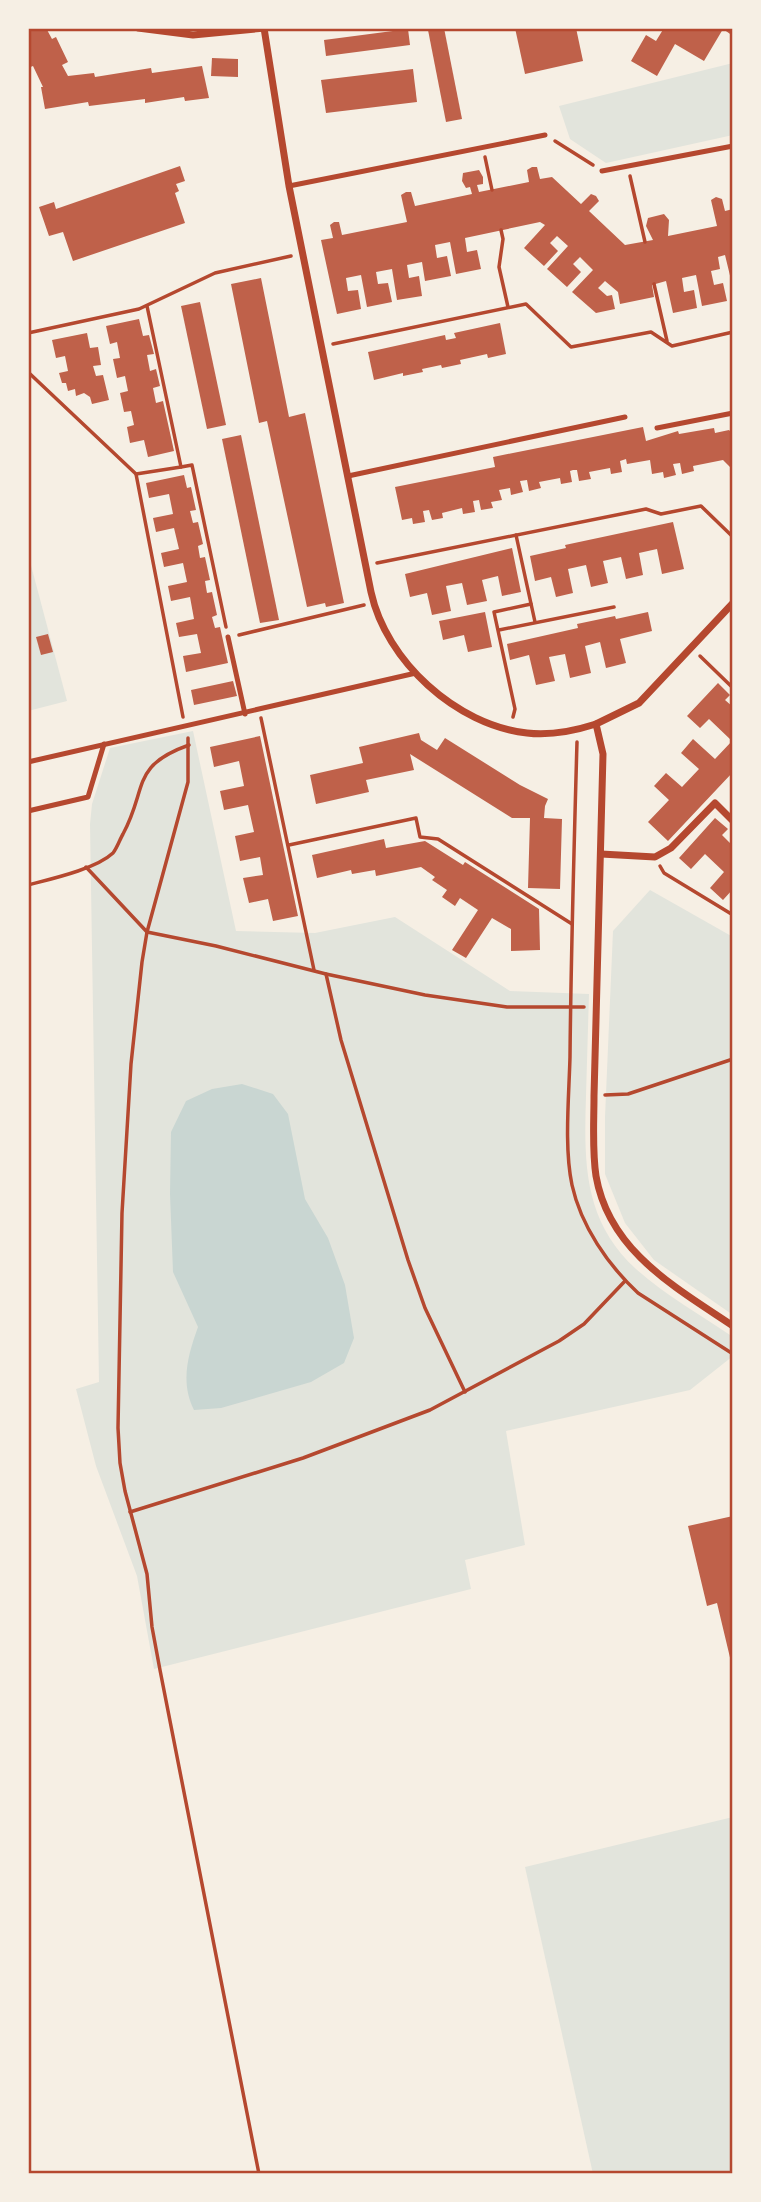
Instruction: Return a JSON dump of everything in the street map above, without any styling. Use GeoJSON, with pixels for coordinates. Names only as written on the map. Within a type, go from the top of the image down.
{"type":"FeatureCollection","features":[{"type":"Feature","properties":{"kind":"street"},"geometry":{"type":"LineString","coordinates":[[138,28],[192,35],[265,28],[289,186],[373,603],[388,639],[416,673],[467,712],[499,728],[528,734],[577,730],[596,724],[639,702],[733,603]]}},
{"type":"Feature","properties":{"kind":"street"},"geometry":{"type":"LineString","coordinates":[[596,724],[603,754],[594,1096],[596,1177],[603,1203],[625,1243],[661,1278],[733,1326]]}},
{"type":"Feature","properties":{"kind":"street"},"geometry":{"type":"LineString","coordinates":[[601,854],[655,857],[671,848],[715,803],[733,821]]}},
{"type":"Feature","properties":{"kind":"lane"},"geometry":{"type":"LineString","coordinates":[[289,186],[545,135]]}},
{"type":"Feature","properties":{"kind":"lane"},"geometry":{"type":"LineString","coordinates":[[602,171],[733,146]]}},
{"type":"Feature","properties":{"kind":"lane"},"geometry":{"type":"LineString","coordinates":[[657,428],[733,413]]}},
{"type":"Feature","properties":{"kind":"lane"},"geometry":{"type":"LineString","coordinates":[[348,476],[625,417]]}},
{"type":"Feature","properties":{"kind":"lane"},"geometry":{"type":"LineString","coordinates":[[228,637],[245,714]]}},
{"type":"Feature","properties":{"kind":"lane"},"geometry":{"type":"LineString","coordinates":[[28,762],[416,673]]}},
{"type":"Feature","properties":{"kind":"lane"},"geometry":{"type":"LineString","coordinates":[[28,811],[88,797],[104,744]]}},
{"type":"Feature","properties":{"kind":"path"},"geometry":{"type":"LineString","coordinates":[[545,135],[602,171]]}},
{"type":"Feature","properties":{"kind":"path"},"geometry":{"type":"LineString","coordinates":[[482,147],[492,190]]}},
{"type":"Feature","properties":{"kind":"path"},"geometry":{"type":"LineString","coordinates":[[628,166],[645,242]]}},
{"type":"Feature","properties":{"kind":"path"},"geometry":{"type":"LineString","coordinates":[[501,230],[503,239],[499,267],[508,307]]}},
{"type":"Feature","properties":{"kind":"path"},"geometry":{"type":"LineString","coordinates":[[28,333],[147,306],[215,273],[304,254]]}},
{"type":"Feature","properties":{"kind":"path"},"geometry":{"type":"LineString","coordinates":[[654,284],[667,343]]}},
{"type":"Feature","properties":{"kind":"path"},"geometry":{"type":"LineString","coordinates":[[321,346],[526,304],[571,347],[651,332],[672,345],[733,332]]}},
{"type":"Feature","properties":{"kind":"path"},"geometry":{"type":"LineString","coordinates":[[147,306],[181,467]]}},
{"type":"Feature","properties":{"kind":"path"},"geometry":{"type":"LineString","coordinates":[[28,372],[136,474],[190,745],[188,782],[180,819],[147,932],[131,1064],[122,1213],[118,1428],[120,1462],[147,1574],[152,1627],[160,1670],[259,2174]]}},
{"type":"Feature","properties":{"kind":"path"},"geometry":{"type":"LineString","coordinates":[[136,474],[192,465],[228,637],[373,603]]}},
{"type":"Feature","properties":{"kind":"path"},"geometry":{"type":"LineString","coordinates":[[365,565],[646,509],[661,514],[701,506],[733,537]]}},
{"type":"Feature","properties":{"kind":"path"},"geometry":{"type":"LineString","coordinates":[[516,535],[535,623]]}},
{"type":"Feature","properties":{"kind":"path"},"geometry":{"type":"LineString","coordinates":[[509,730],[514,709],[494,612],[531,604]]}},
{"type":"Feature","properties":{"kind":"path"},"geometry":{"type":"LineString","coordinates":[[499,630],[614,607]]}},
{"type":"Feature","properties":{"kind":"path"},"geometry":{"type":"LineString","coordinates":[[691,648],[733,688]]}},
{"type":"Feature","properties":{"kind":"path"},"geometry":{"type":"LineString","coordinates":[[259,711],[314,970]]}},
{"type":"Feature","properties":{"kind":"path"},"geometry":{"type":"LineString","coordinates":[[570,1007],[577,730]]}},
{"type":"Feature","properties":{"kind":"path"},"geometry":{"type":"LineString","coordinates":[[28,885],[86,867],[113,852],[126,828],[142,780],[154,763],[171,751],[190,745]]}},
{"type":"Feature","properties":{"kind":"path"},"geometry":{"type":"LineString","coordinates":[[289,845],[416,818],[420,837],[438,839],[572,924]]}},
{"type":"Feature","properties":{"kind":"path"},"geometry":{"type":"LineString","coordinates":[[655,857],[664,873],[733,915]]}},
{"type":"Feature","properties":{"kind":"path"},"geometry":{"type":"LineString","coordinates":[[86,867],[147,932],[425,995],[507,1007],[596,1008]]}},
{"type":"Feature","properties":{"kind":"path"},"geometry":{"type":"LineString","coordinates":[[326,974],[341,1040],[408,1260],[425,1308],[465,1392]]}},
{"type":"Feature","properties":{"kind":"path"},"geometry":{"type":"LineString","coordinates":[[594,1096],[628,1094],[733,1059]]}},
{"type":"Feature","properties":{"kind":"path"},"geometry":{"type":"LineString","coordinates":[[130,1512],[303,1458],[429,1410],[559,1341],[584,1324],[625,1280]]}},
{"type":"Feature","properties":{"kind":"shaded area"},"geometry":{"type":"Polygon","coordinates":[[[733,63],[733,135],[606,163],[570,139],[559,106],[733,63]]]}},
{"type":"Feature","properties":{"kind":"shaded area"},"geometry":{"type":"Polygon","coordinates":[[[28,554],[67,701],[28,711],[28,554]]]}},
{"type":"Feature","properties":{"kind":"shaded area"},"geometry":{"type":"Polygon","coordinates":[[[193,731],[236,931],[315,933],[395,917],[510,991],[589,994],[585,1120],[587,1167],[596,1210],[606,1231],[636,1269],[733,1337],[733,1356],[690,1390],[506,1431],[525,1545],[465,1560],[471,1589],[154,1669],[137,1576],[96,1466],[76,1389],[99,1382],[90,824],[92,804],[110,748],[193,731]]]}},
{"type":"Feature","properties":{"kind":"shaded area"},"geometry":{"type":"Polygon","coordinates":[[[650,890],[733,937],[733,1315],[654,1260],[625,1223],[605,1174],[613,931],[650,890]]]}},
{"type":"Feature","properties":{"kind":"shaded area"},"geometry":{"type":"Polygon","coordinates":[[[242,1084],[273,1094],[288,1114],[305,1199],[328,1238],[345,1285],[354,1338],[344,1363],[311,1382],[221,1408],[194,1410],[186,1379],[198,1327],[173,1272],[171,1132],[186,1101],[212,1089],[242,1084]]]}},
{"type":"Feature","properties":{"kind":"shaded area"},"geometry":{"type":"Polygon","coordinates":[[[733,1817],[733,2174],[593,2174],[525,1867],[733,1817]]]}},
{"type":"Feature","properties":{"kind":"building"},"geometry":{"type":"Polygon","coordinates":[[[28,28],[46,28],[52,39],[56,37],[68,62],[62,65],[68,76],[94,73],[95,77],[151,68],[152,73],[202,66],[209,98],[185,101],[184,97],[145,103],[145,99],[89,106],[88,102],[45,109],[43,87],[33,66],[28,68],[28,28]]]}},
{"type":"Feature","properties":{"kind":"building"},"geometry":{"type":"Polygon","coordinates":[[[444,28],[462,119],[446,122],[428,30],[444,28]]]}},
{"type":"Feature","properties":{"kind":"building"},"geometry":{"type":"Polygon","coordinates":[[[515,28],[576,28],[583,61],[525,74],[515,28]]]}},
{"type":"Feature","properties":{"kind":"building"},"geometry":{"type":"Polygon","coordinates":[[[664,28],[733,28],[733,36],[723,29],[704,61],[675,44],[657,76],[631,61],[646,35],[656,41],[664,28]]]}},
{"type":"Feature","properties":{"kind":"building"},"geometry":{"type":"Polygon","coordinates":[[[408,29],[410,45],[326,56],[324,40],[408,29]]]}},
{"type":"Feature","properties":{"kind":"building"},"geometry":{"type":"Polygon","coordinates":[[[212,58],[238,59],[238,77],[211,76],[212,58]]]}},
{"type":"Feature","properties":{"kind":"building"},"geometry":{"type":"Polygon","coordinates":[[[413,69],[417,102],[326,113],[321,80],[413,69]]]}},
{"type":"Feature","properties":{"kind":"building"},"geometry":{"type":"Polygon","coordinates":[[[180,166],[185,181],[176,184],[179,191],[175,193],[185,223],[73,261],[63,232],[49,236],[39,207],[54,202],[56,209],[180,166]]]}},
{"type":"Feature","properties":{"kind":"building"},"geometry":{"type":"Polygon","coordinates":[[[537,167],[540,179],[552,177],[581,204],[591,194],[596,196],[599,201],[589,211],[625,245],[653,240],[646,226],[648,218],[664,214],[669,220],[668,236],[717,226],[711,200],[716,197],[722,199],[725,211],[733,209],[733,288],[725,255],[718,257],[720,269],[711,271],[714,285],[723,283],[727,301],[702,306],[696,275],[682,278],[684,292],[694,290],[697,308],[673,313],[666,281],[652,285],[654,297],[620,304],[618,292],[605,281],[598,288],[607,296],[612,295],[615,309],[596,313],[572,292],[593,270],[580,257],[573,264],[581,272],[567,287],[547,269],[568,246],[557,236],[550,243],[558,251],[544,266],[524,248],[545,225],[540,222],[465,238],[467,252],[477,250],[481,269],[456,274],[450,242],[435,245],[437,258],[447,256],[451,276],[425,281],[422,262],[407,265],[409,278],[419,276],[422,296],[397,300],[392,269],[376,272],[378,284],[388,283],[392,302],[367,307],[361,275],[346,278],[348,291],[358,290],[361,309],[337,314],[321,240],[333,238],[330,225],[339,222],[342,235],[407,222],[401,195],[406,192],[411,192],[415,206],[472,194],[470,187],[466,188],[462,181],[463,173],[479,170],[483,184],[477,185],[479,192],[529,182],[527,170],[537,167]]]}},
{"type":"Feature","properties":{"kind":"building"},"geometry":{"type":"Polygon","coordinates":[[[261,278],[289,417],[305,413],[344,603],[307,607],[267,421],[259,423],[231,284],[261,278]]]}},
{"type":"Feature","properties":{"kind":"building"},"geometry":{"type":"Polygon","coordinates":[[[200,302],[226,425],[207,429],[181,306],[200,302]]]}},
{"type":"Feature","properties":{"kind":"building"},"geometry":{"type":"Polygon","coordinates":[[[139,319],[143,336],[149,335],[154,354],[147,355],[150,371],[156,369],[160,386],[153,388],[156,403],[163,401],[174,451],[148,457],[144,440],[130,443],[127,427],[134,425],[131,411],[124,412],[120,393],[128,391],[125,376],[117,378],[113,359],[120,358],[117,342],[110,344],[106,326],[139,319]]]}},
{"type":"Feature","properties":{"kind":"building"},"geometry":{"type":"Polygon","coordinates":[[[500,323],[506,354],[488,358],[487,354],[460,360],[461,364],[442,368],[441,365],[422,369],[423,372],[403,376],[403,373],[374,380],[368,352],[445,335],[446,340],[456,338],[454,333],[500,323]]]}},
{"type":"Feature","properties":{"kind":"building"},"geometry":{"type":"Polygon","coordinates":[[[87,333],[90,348],[98,347],[101,365],[93,366],[96,376],[103,375],[109,400],[92,404],[90,397],[84,393],[76,396],[75,389],[68,391],[66,383],[62,383],[59,373],[68,371],[65,356],[56,358],[52,340],[87,333]]]}},
{"type":"Feature","properties":{"kind":"building"},"geometry":{"type":"Polygon","coordinates":[[[643,427],[646,441],[678,431],[679,434],[714,428],[715,433],[729,430],[733,434],[733,470],[723,460],[693,466],[694,471],[682,474],[680,463],[673,464],[676,475],[664,478],[663,472],[652,474],[650,460],[627,464],[626,459],[620,461],[622,472],[611,474],[610,468],[589,472],[591,479],[579,481],[577,470],[573,470],[570,471],[572,482],[561,484],[560,478],[539,482],[541,488],[529,491],[527,480],[520,481],[523,492],[511,495],[510,488],[499,490],[502,500],[491,502],[493,508],[481,510],[479,500],[473,501],[475,512],[463,514],[462,508],[442,513],[443,518],[432,520],[429,510],[423,511],[425,522],[413,524],[412,518],[402,520],[395,487],[495,467],[493,457],[643,427]]]}},
{"type":"Feature","properties":{"kind":"building"},"geometry":{"type":"Polygon","coordinates":[[[241,435],[279,620],[260,623],[222,439],[241,435]]]}},
{"type":"Feature","properties":{"kind":"building"},"geometry":{"type":"Polygon","coordinates":[[[184,475],[187,488],[191,487],[196,510],[190,511],[193,523],[198,522],[203,544],[198,546],[200,558],[205,557],[210,580],[205,581],[207,593],[212,592],[217,615],[212,617],[215,628],[220,627],[228,663],[186,672],[183,656],[201,653],[197,634],[179,637],[176,623],[194,619],[190,597],[171,601],[168,586],[187,582],[183,563],[164,567],[161,553],[179,549],[174,528],[156,532],[153,518],[173,514],[169,494],[149,498],[146,483],[184,475]]]}},
{"type":"Feature","properties":{"kind":"building"},"geometry":{"type":"Polygon","coordinates":[[[673,522],[684,569],[662,574],[657,549],[639,553],[643,575],[626,579],[621,557],[603,561],[608,583],[591,587],[586,565],[568,569],[573,593],[556,597],[551,577],[535,581],[530,556],[566,548],[565,545],[673,522]]]}},
{"type":"Feature","properties":{"kind":"building"},"geometry":{"type":"Polygon","coordinates":[[[512,548],[521,592],[502,596],[498,576],[482,580],[487,601],[467,605],[462,583],[446,586],[451,611],[432,615],[427,593],[410,597],[405,574],[512,548]]]}},
{"type":"Feature","properties":{"kind":"building"},"geometry":{"type":"Polygon","coordinates":[[[485,612],[492,647],[468,652],[464,635],[443,640],[439,621],[485,612]]]}},
{"type":"Feature","properties":{"kind":"building"},"geometry":{"type":"Polygon","coordinates":[[[648,612],[652,631],[620,639],[626,663],[606,668],[600,642],[585,646],[591,673],[570,678],[565,654],[549,657],[555,681],[536,685],[529,655],[510,660],[507,644],[578,628],[577,624],[648,612]]]}},
{"type":"Feature","properties":{"kind":"building"},"geometry":{"type":"Polygon","coordinates":[[[48,634],[53,652],[41,655],[36,637],[48,634]]]}},
{"type":"Feature","properties":{"kind":"building"},"geometry":{"type":"Polygon","coordinates":[[[233,681],[237,696],[194,705],[191,690],[233,681]]]}},
{"type":"Feature","properties":{"kind":"building"},"geometry":{"type":"Polygon","coordinates":[[[718,683],[730,695],[725,700],[733,707],[733,772],[668,841],[648,822],[669,800],[654,786],[666,773],[682,787],[699,769],[681,753],[693,739],[715,759],[732,741],[709,719],[700,728],[687,716],[718,683]]]}},
{"type":"Feature","properties":{"kind":"building"},"geometry":{"type":"Polygon","coordinates":[[[419,733],[421,740],[437,750],[445,738],[520,785],[548,799],[544,818],[562,819],[560,889],[528,888],[530,818],[512,818],[410,754],[414,770],[366,780],[369,792],[316,804],[310,775],[363,763],[359,747],[419,733]]]}},
{"type":"Feature","properties":{"kind":"building"},"geometry":{"type":"Polygon","coordinates":[[[260,736],[298,916],[273,921],[268,899],[249,903],[243,878],[263,875],[260,857],[240,861],[235,836],[254,832],[248,805],[224,810],[220,791],[244,786],[239,761],[214,767],[210,747],[260,736]]]}},
{"type":"Feature","properties":{"kind":"building"},"geometry":{"type":"Polygon","coordinates":[[[715,818],[728,829],[722,835],[733,846],[733,889],[723,900],[710,888],[724,872],[705,854],[691,869],[679,858],[715,818]]]}},
{"type":"Feature","properties":{"kind":"building"},"geometry":{"type":"Polygon","coordinates":[[[384,839],[386,848],[425,841],[463,865],[465,862],[539,909],[540,950],[511,951],[511,929],[492,918],[466,958],[452,950],[478,910],[460,898],[455,906],[442,897],[447,890],[432,880],[435,877],[421,867],[376,876],[375,870],[352,874],[351,870],[317,878],[312,855],[384,839]]]}},
{"type":"Feature","properties":{"kind":"building"},"geometry":{"type":"Polygon","coordinates":[[[733,1516],[732,1666],[717,1603],[707,1606],[688,1526],[733,1516]]]}}]}
